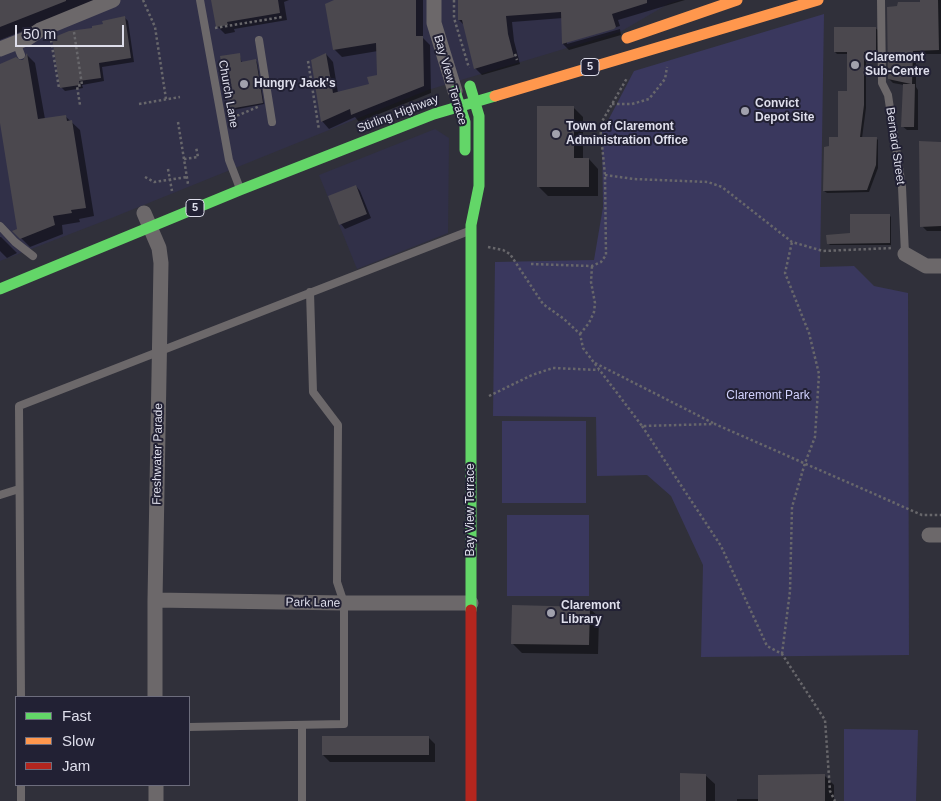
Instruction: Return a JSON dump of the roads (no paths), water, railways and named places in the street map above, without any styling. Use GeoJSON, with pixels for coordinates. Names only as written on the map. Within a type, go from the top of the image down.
{"type":"FeatureCollection","features":[{"type":"Feature","properties":{"kind":"main road"},"geometry":{"type":"LineString","coordinates":[[703,11],[713,0]]}},
{"type":"Feature","properties":{"kind":"main road"},"geometry":{"type":"LineString","coordinates":[[614,42],[737,0]]}},
{"type":"Feature","properties":{"kind":"main road"},"geometry":{"type":"LineString","coordinates":[[773,0],[777,12]]}},
{"type":"Feature","properties":{"kind":"main road","name":"Stirling Highway"},"geometry":{"type":"LineString","coordinates":[[0,289],[146,216],[240,190],[434,114],[777,12],[796,3],[818,0]]}},
{"type":"Feature","properties":{"kind":"main road","name":"Stirling Highway"},"geometry":{"type":"LineString","coordinates":[[451,92],[474,85]]}},
{"type":"Feature","properties":{"kind":"main road","name":"Bay View Terrace"},"geometry":{"type":"LineString","coordinates":[[471,224],[479,186],[479,116],[474,101],[474,85]]}},
{"type":"Feature","properties":{"kind":"main road","name":"Bay View Terrace"},"geometry":{"type":"LineString","coordinates":[[451,92],[460,106],[465,122],[465,159]]}},
{"type":"Feature","properties":{"kind":"main road","name":"Bay View Terrace"},"geometry":{"type":"LineString","coordinates":[[466,194],[471,224],[471,801]]}},
{"type":"Feature","properties":{"kind":"street"},"geometry":{"type":"LineString","coordinates":[[0,49],[19,49],[40,30],[114,0]]}},
{"type":"Feature","properties":{"kind":"street","name":"Bay View Terrace"},"geometry":{"type":"LineString","coordinates":[[434,0],[434,23],[451,92]]}},
{"type":"Feature","properties":{"kind":"street","name":"Freshwater Parade"},"geometry":{"type":"LineString","coordinates":[[146,216],[159,248],[161,263],[155,600],[156,696]]}},
{"type":"Feature","properties":{"kind":"street"},"geometry":{"type":"LineString","coordinates":[[905,251],[926,266],[941,266]]}},
{"type":"Feature","properties":{"kind":"street","name":"Park Lane"},"geometry":{"type":"LineString","coordinates":[[155,600],[344,603],[471,602]]}},
{"type":"Feature","properties":{"kind":"street"},"geometry":{"type":"LineString","coordinates":[[156,786],[156,801]]}},
{"type":"Feature","properties":{"kind":"lane","name":"Church Lane"},"geometry":{"type":"LineString","coordinates":[[200,0],[229,160],[240,190]]}},
{"type":"Feature","properties":{"kind":"lane","name":"Bernard Street"},"geometry":{"type":"LineString","coordinates":[[881,0],[882,83],[888,95],[902,187],[905,251]]}},
{"type":"Feature","properties":{"kind":"lane"},"geometry":{"type":"LineString","coordinates":[[259,40],[272,122]]}},
{"type":"Feature","properties":{"kind":"lane"},"geometry":{"type":"LineString","coordinates":[[20,696],[19,406],[310,292],[471,224]]}},
{"type":"Feature","properties":{"kind":"lane"},"geometry":{"type":"LineString","coordinates":[[0,226],[15,242],[33,256]]}},
{"type":"Feature","properties":{"kind":"lane"},"geometry":{"type":"LineString","coordinates":[[190,727],[344,724],[344,603],[337,582],[338,425],[313,392],[310,292]]}},
{"type":"Feature","properties":{"kind":"lane"},"geometry":{"type":"LineString","coordinates":[[0,495],[19,489]]}},
{"type":"Feature","properties":{"kind":"lane"},"geometry":{"type":"LineString","coordinates":[[302,725],[302,801]]}},
{"type":"Feature","properties":{"kind":"lane"},"geometry":{"type":"LineString","coordinates":[[21,786],[21,801]]}},
{"type":"Feature","properties":{"kind":"place","name":"Claremont Sub-Centre"},"geometry":{"type":"Point","coordinates":[855,65]}},
{"type":"Feature","properties":{"kind":"place","name":"Hungry Jack's"},"geometry":{"type":"Point","coordinates":[244,84]}},
{"type":"Feature","properties":{"kind":"place","name":"Convict Depot Site"},"geometry":{"type":"Point","coordinates":[745,111]}},
{"type":"Feature","properties":{"kind":"place","name":"Town of Claremont Administration Office"},"geometry":{"type":"Point","coordinates":[556,134]}},
{"type":"Feature","properties":{"kind":"place","name":"Claremont Library"},"geometry":{"type":"Point","coordinates":[551,613]}},
{"type":"Feature","properties":{"kind":"park label","name":"Claremont Park"},"geometry":{"type":"Point","coordinates":[768,396]}}]}
